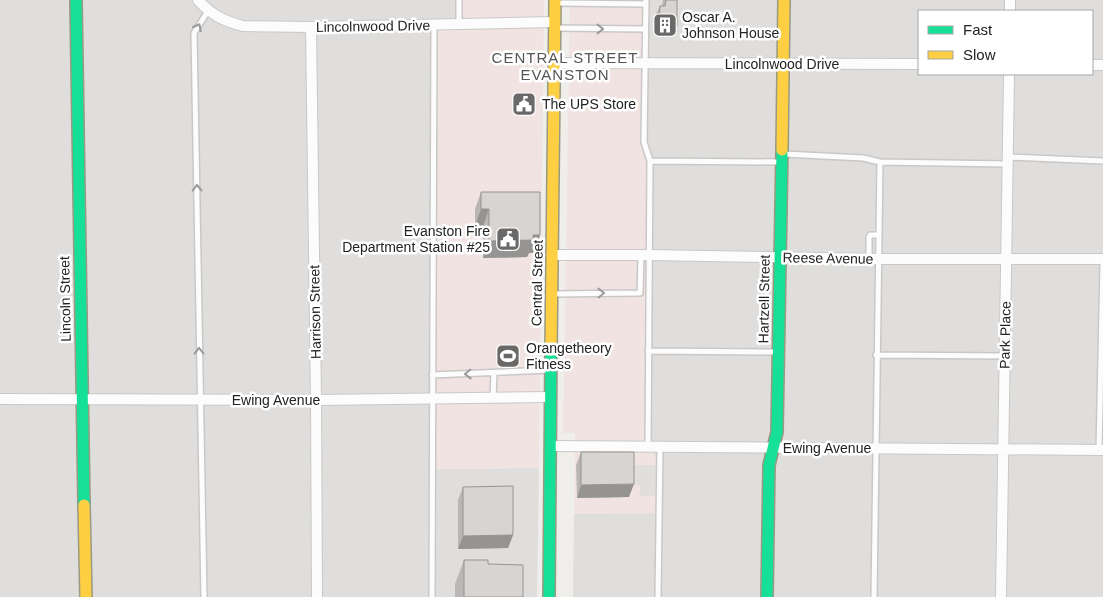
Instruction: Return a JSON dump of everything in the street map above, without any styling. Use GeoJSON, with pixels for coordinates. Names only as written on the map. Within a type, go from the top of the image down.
{"type":"FeatureCollection","features":[{"type":"Feature","properties":{"kind":"street","name":"Lincoln Street"},"geometry":{"type":"LineString","coordinates":[[76,0],[86,597]]}},
{"type":"Feature","properties":{"kind":"street","name":"Lincolnwood Drive"},"geometry":{"type":"LineString","coordinates":[[198,0],[208,11],[219,18],[243,26],[555,25]]}},
{"type":"Feature","properties":{"kind":"street","name":"Hartzell Street"},"geometry":{"type":"LineString","coordinates":[[766,597],[769,465],[777,432],[784,0]]}},
{"type":"Feature","properties":{"kind":"street","name":"Central Street"},"geometry":{"type":"LineString","coordinates":[[549,597],[555,2]]}},
{"type":"Feature","properties":{"kind":"street","name":"Harrison Street"},"geometry":{"type":"LineString","coordinates":[[311,27],[317,597]]}},
{"type":"Feature","properties":{"kind":"street","name":"Lincolnwood Drive"},"geometry":{"type":"LineString","coordinates":[[554,63],[918,64]]}},
{"type":"Feature","properties":{"kind":"street","name":"Park Place"},"geometry":{"type":"LineString","coordinates":[[1001,597],[1009,75]]}},
{"type":"Feature","properties":{"kind":"street","name":"Reese Avenue"},"geometry":{"type":"LineString","coordinates":[[552,255],[1103,260]]}},
{"type":"Feature","properties":{"kind":"street","name":"Ewing Avenue"},"geometry":{"type":"LineString","coordinates":[[0,399],[316,400],[551,397]]}},
{"type":"Feature","properties":{"kind":"street","name":"Ewing Avenue"},"geometry":{"type":"LineString","coordinates":[[550,446],[1101,450]]}},
{"type":"Feature","properties":{"kind":"lane"},"geometry":{"type":"LineString","coordinates":[[459,0],[459,24]]}},
{"type":"Feature","properties":{"kind":"lane"},"geometry":{"type":"LineString","coordinates":[[552,294],[640,293],[645,255],[650,160],[644,142],[646,2],[555,2]]}},
{"type":"Feature","properties":{"kind":"lane"},"geometry":{"type":"LineString","coordinates":[[204,597],[194,33],[208,11]]}},
{"type":"Feature","properties":{"kind":"lane"},"geometry":{"type":"LineString","coordinates":[[432,597],[434,25]]}},
{"type":"Feature","properties":{"kind":"lane"},"geometry":{"type":"LineString","coordinates":[[555,25],[645,29]]}},
{"type":"Feature","properties":{"kind":"lane"},"geometry":{"type":"LineString","coordinates":[[650,160],[863,158],[880,162],[1103,161]]}},
{"type":"Feature","properties":{"kind":"lane"},"geometry":{"type":"LineString","coordinates":[[873,259],[878,235],[880,162]]}},
{"type":"Feature","properties":{"kind":"lane"},"geometry":{"type":"LineString","coordinates":[[874,597],[876,355],[873,259],[869,238],[870,235],[878,235]]}},
{"type":"Feature","properties":{"kind":"lane"},"geometry":{"type":"LineString","coordinates":[[645,255],[648,447]]}},
{"type":"Feature","properties":{"kind":"lane"},"geometry":{"type":"LineString","coordinates":[[1101,450],[1103,260]]}},
{"type":"Feature","properties":{"kind":"lane"},"geometry":{"type":"LineString","coordinates":[[648,351],[778,352]]}},
{"type":"Feature","properties":{"kind":"lane"},"geometry":{"type":"LineString","coordinates":[[876,355],[1005,356]]}},
{"type":"Feature","properties":{"kind":"lane"},"geometry":{"type":"LineString","coordinates":[[432,375],[551,370]]}},
{"type":"Feature","properties":{"kind":"lane"},"geometry":{"type":"LineString","coordinates":[[493,398],[494,373]]}},
{"type":"Feature","properties":{"kind":"lane"},"geometry":{"type":"LineString","coordinates":[[658,597],[660,447]]}},
{"type":"Feature","properties":{"kind":"shaded area"},"geometry":{"type":"Polygon","coordinates":[[[0,0],[461,0],[434,469],[539,468],[537,597],[0,597],[0,0]]]}},
{"type":"Feature","properties":{"kind":"shaded area"},"geometry":{"type":"Polygon","coordinates":[[[461,0],[544,0],[539,468],[434,469],[436,26],[461,26],[461,0]]]}},
{"type":"Feature","properties":{"kind":"shaded area"},"geometry":{"type":"Polygon","coordinates":[[[570,0],[644,0],[642,143],[648,161],[644,432],[658,463],[658,513],[574,514],[575,433],[563,433],[570,0]]]}},
{"type":"Feature","properties":{"kind":"shaded area"},"geometry":{"type":"Polygon","coordinates":[[[644,0],[1103,0],[1103,597],[573,597],[574,514],[657,513],[658,463],[644,432],[648,161],[642,143],[644,0]]]}},
{"type":"Feature","properties":{"kind":"shaded area"},"geometry":{"type":"Polygon","coordinates":[[[631,465],[656,465],[655,496],[640,496],[640,486],[631,485],[631,465]]]}},
{"type":"Feature","properties":{"kind":"building","name":"Oscar A. Johnson House"},"geometry":{"type":"Polygon","coordinates":[[[666,0],[677,0],[677,26],[659,26],[660,6],[665,6],[666,0]]]}},
{"type":"Feature","properties":{"kind":"building"},"geometry":{"type":"Polygon","coordinates":[[[481,192],[540,192],[540,235],[533,235],[533,240],[489,241],[489,209],[481,209],[481,192]]]}},
{"type":"Feature","properties":{"kind":"building"},"geometry":{"type":"Polygon","coordinates":[[[581,452],[634,452],[634,484],[581,485],[581,452]]]}},
{"type":"Feature","properties":{"kind":"building"},"geometry":{"type":"Polygon","coordinates":[[[513,486],[513,535],[463,536],[463,487],[513,486]]]}},
{"type":"Feature","properties":{"kind":"building"},"geometry":{"type":"Polygon","coordinates":[[[464,560],[488,560],[488,564],[523,565],[523,597],[464,597],[464,560]]]}},
{"type":"Feature","properties":{"kind":"traffic: fast"},"geometry":{"type":"LineString","coordinates":[[76,0],[84,505]]}},
{"type":"Feature","properties":{"kind":"traffic: fast"},"geometry":{"type":"LineString","coordinates":[[767,597],[769,465],[777,432],[782,150]]}},
{"type":"Feature","properties":{"kind":"traffic: fast"},"geometry":{"type":"LineString","coordinates":[[549,597],[551,350]]}},
{"type":"Feature","properties":{"kind":"traffic: slow"},"geometry":{"type":"LineString","coordinates":[[551,350],[555,0]]}},
{"type":"Feature","properties":{"kind":"traffic: slow"},"geometry":{"type":"LineString","coordinates":[[782,150],[784,0]]}},
{"type":"Feature","properties":{"kind":"traffic: slow"},"geometry":{"type":"LineString","coordinates":[[84,505],[86,597]]}},
{"type":"Feature","properties":{"kind":"place","name":"Oscar A. Johnson House"},"geometry":{"type":"Point","coordinates":[665,25]}},
{"type":"Feature","properties":{"kind":"place","name":"The UPS Store"},"geometry":{"type":"Point","coordinates":[524,104]}},
{"type":"Feature","properties":{"kind":"place","name":"Evanston Fire Department Station #25"},"geometry":{"type":"Point","coordinates":[508,239]}},
{"type":"Feature","properties":{"kind":"place","name":"Orangetheory Fitness"},"geometry":{"type":"Point","coordinates":[508,356]}},
{"type":"Feature","properties":{"kind":"district","name":"CENTRAL STREET EVANSTON"},"geometry":{"type":"Point","coordinates":[565,66]}}]}
